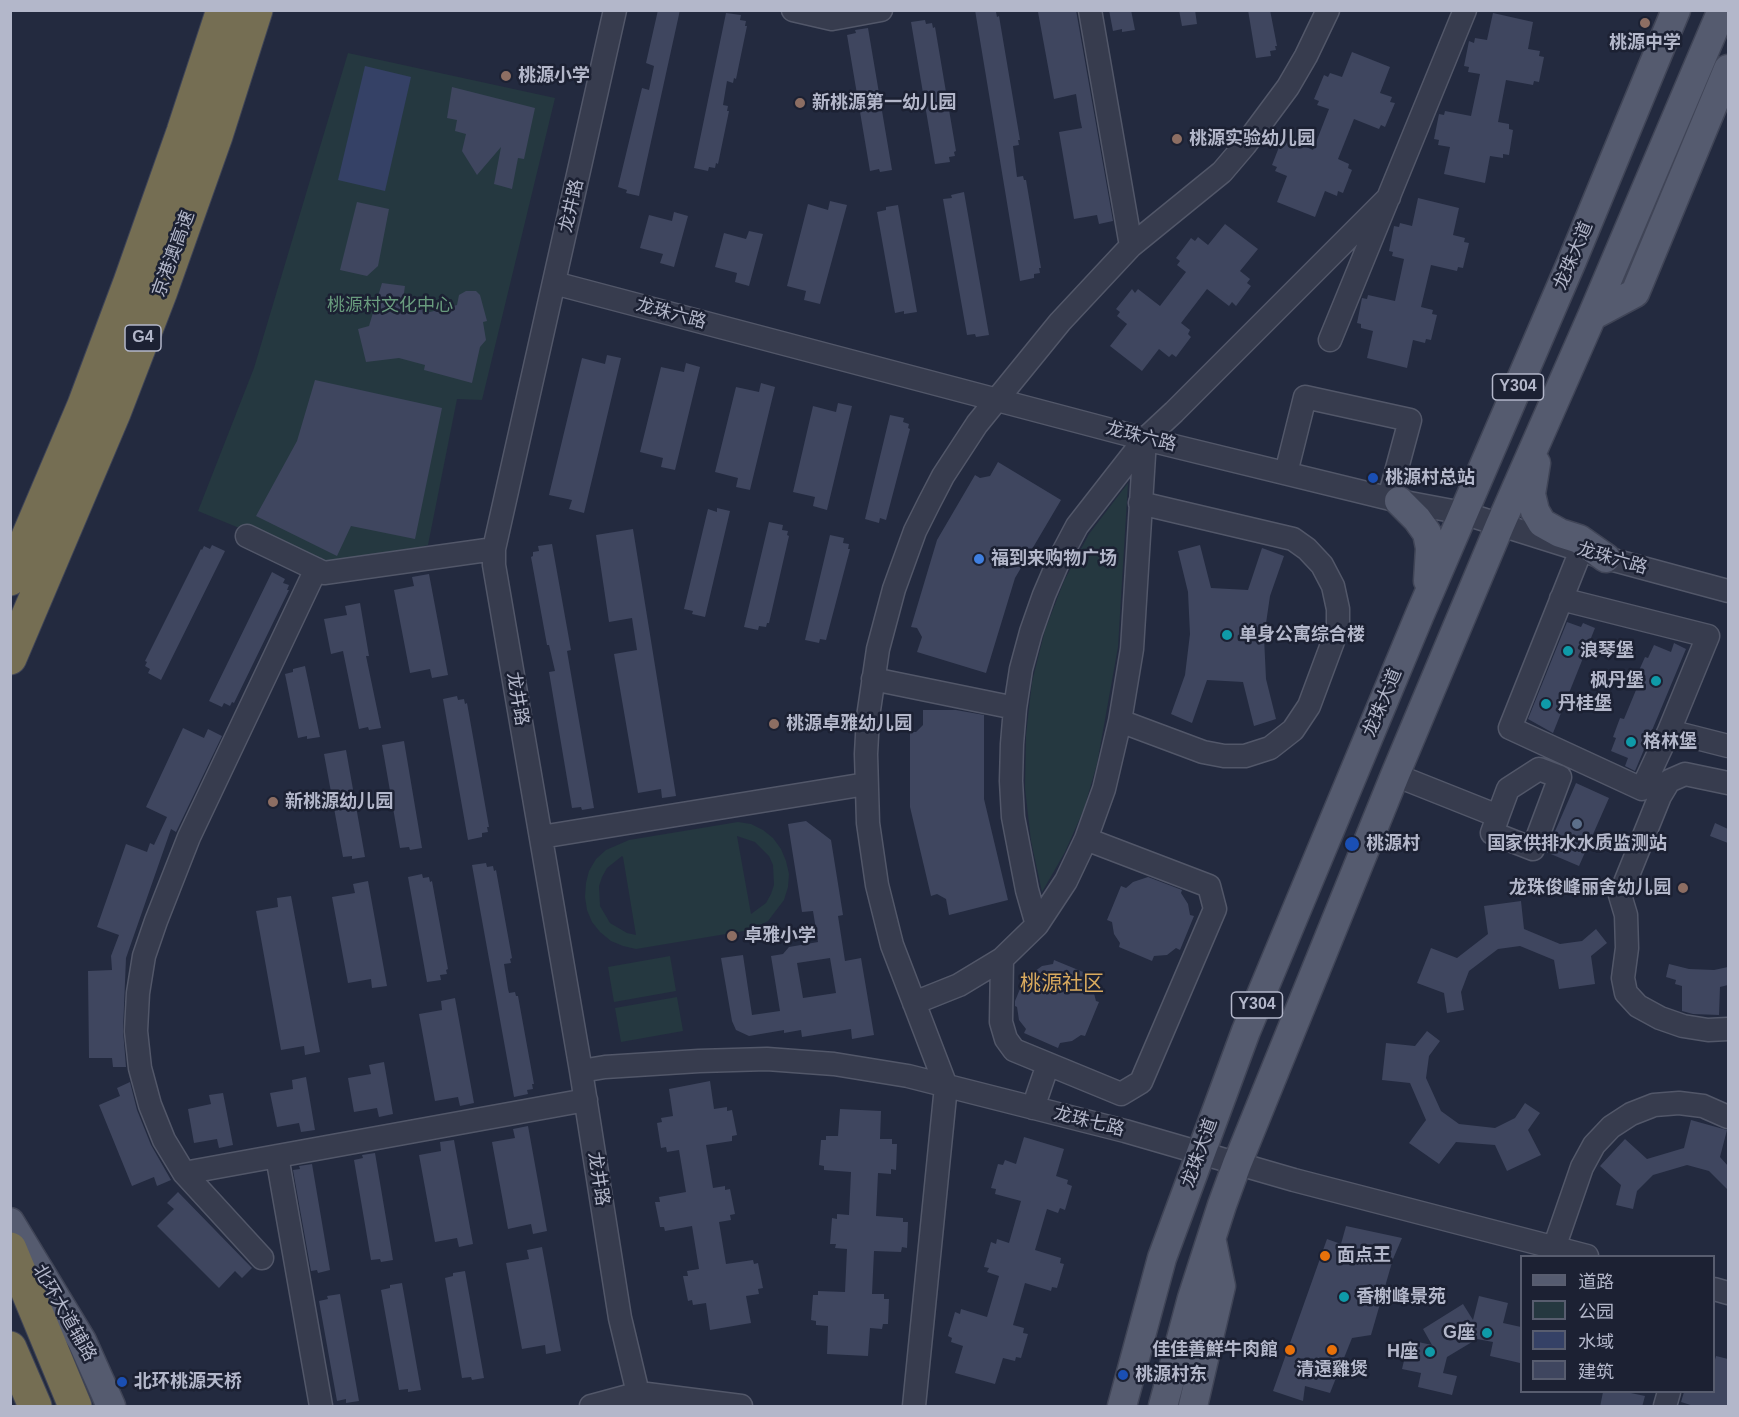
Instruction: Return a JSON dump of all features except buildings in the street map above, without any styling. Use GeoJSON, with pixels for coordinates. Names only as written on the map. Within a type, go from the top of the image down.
{"type":"FeatureCollection","features":[{"type":"Feature","properties":{"kind":"highway","name":"京港澳高速"},"geometry":{"type":"LineString","coordinates":[[10,579],[84,405],[130,282],[223,10]]}},
{"type":"Feature","properties":{"kind":"highway","name":"京港澳高速"},"geometry":{"type":"LineString","coordinates":[[10,658],[114,413],[157,302],[216,136],[256,10]]}},
{"type":"Feature","properties":{"kind":"highway"},"geometry":{"type":"LineString","coordinates":[[10,1249],[75,1407]]}},
{"type":"Feature","properties":{"kind":"highway"},"geometry":{"type":"LineString","coordinates":[[10,1348],[35,1407]]}},
{"type":"Feature","properties":{"kind":"main road","name":"龙珠大道"},"geometry":{"type":"LineString","coordinates":[[1122,1407],[1162,1258],[1246,1031],[1676,10]]}},
{"type":"Feature","properties":{"kind":"main road"},"geometry":{"type":"LineString","coordinates":[[1163,1407],[1192,1298],[1237,1164],[1395,775],[1500,525],[1722,10]]}},
{"type":"Feature","properties":{"kind":"main road"},"geometry":{"type":"LineString","coordinates":[[1592,316],[1635,293],[1728,69]]}},
{"type":"Feature","properties":{"kind":"main road"},"geometry":{"type":"LineString","coordinates":[[1541,431],[1531,494],[1535,511],[1542,523],[1579,540],[1593,554]]}},
{"type":"Feature","properties":{"kind":"main road"},"geometry":{"type":"LineString","coordinates":[[1394,500],[1417,519],[1426,533],[1430,548],[1428,579],[1420,614]]}},
{"type":"Feature","properties":{"kind":"main road","name":"北环大道辅路"},"geometry":{"type":"LineString","coordinates":[[10,1222],[82,1341],[111,1407]]}},
{"type":"Feature","properties":{"kind":"main road"},"geometry":{"type":"LineString","coordinates":[[1193,1407],[1221,1286],[1211,1240]]}},
{"type":"Feature","properties":{"kind":"street","name":"龙井路"},"geometry":{"type":"LineString","coordinates":[[615,10],[494,549],[494,565],[586,1100],[620,1318],[640,1400]]}},
{"type":"Feature","properties":{"kind":"street"},"geometry":{"type":"LineString","coordinates":[[793,10],[832,20],[881,10]]}},
{"type":"Feature","properties":{"kind":"street"},"geometry":{"type":"LineString","coordinates":[[1090,10],[1131,246]]}},
{"type":"Feature","properties":{"kind":"street"},"geometry":{"type":"LineString","coordinates":[[914,1407],[945,1086],[892,945],[877,885],[868,823],[866,784],[868,717],[880,639],[894,589],[915,531],[943,476],[995,400],[1060,322],[1131,246],[1222,172],[1288,87],[1329,10]]}},
{"type":"Feature","properties":{"kind":"street"},"geometry":{"type":"LineString","coordinates":[[1330,340],[1465,10]]}},
{"type":"Feature","properties":{"kind":"street"},"geometry":{"type":"LineString","coordinates":[[1037,924],[1027,890],[1013,817],[1011,781],[1015,708],[1031,632],[1059,560],[1077,526],[1145,439],[1389,197]]}},
{"type":"Feature","properties":{"kind":"street","name":"龙珠六路"},"geometry":{"type":"LineString","coordinates":[[554,283],[1145,439],[1394,500],[1463,513],[1593,554],[1728,591]]}},
{"type":"Feature","properties":{"kind":"street"},"geometry":{"type":"LineString","coordinates":[[1286,473],[1305,397],[1410,420],[1394,500]]}},
{"type":"Feature","properties":{"kind":"street"},"geometry":{"type":"LineString","coordinates":[[914,1003],[959,985],[1002,959],[1037,924],[1066,881],[1086,839],[1104,789],[1120,722],[1132,649],[1145,439]]}},
{"type":"Feature","properties":{"kind":"street"},"geometry":{"type":"LineString","coordinates":[[1120,722],[1203,752],[1224,756],[1245,756],[1270,748],[1293,730],[1309,706],[1338,628],[1338,609],[1333,586],[1322,565],[1293,538],[1140,503]]}},
{"type":"Feature","properties":{"kind":"street"},"geometry":{"type":"LineString","coordinates":[[248,536],[324,573],[494,549]]}},
{"type":"Feature","properties":{"kind":"street"},"geometry":{"type":"LineString","coordinates":[[1562,599],[1708,636],[1669,731],[1642,789],[1510,728],[1562,599],[1593,554]]}},
{"type":"Feature","properties":{"kind":"street"},"geometry":{"type":"LineString","coordinates":[[262,1258],[184,1173],[164,1140],[150,1105],[140,1068],[136,1031],[138,993],[144,956],[189,837],[316,569]]}},
{"type":"Feature","properties":{"kind":"street"},"geometry":{"type":"LineString","coordinates":[[873,679],[1015,708]]}},
{"type":"Feature","properties":{"kind":"street"},"geometry":{"type":"LineString","coordinates":[[1669,731],[1728,747]]}},
{"type":"Feature","properties":{"kind":"street"},"geometry":{"type":"LineString","coordinates":[[1728,783],[1685,774],[1670,781],[1660,796],[1620,895],[1626,915],[1627,948],[1623,978],[1626,993],[1638,1005],[1660,1018],[1683,1026],[1708,1030],[1728,1029]]}},
{"type":"Feature","properties":{"kind":"street"},"geometry":{"type":"LineString","coordinates":[[1395,775],[1498,816]]}},
{"type":"Feature","properties":{"kind":"street"},"geometry":{"type":"LineString","coordinates":[[541,837],[866,784]]}},
{"type":"Feature","properties":{"kind":"street"},"geometry":{"type":"LineString","coordinates":[[1086,839],[1209,886],[1215,909],[1141,1082],[1121,1094]]}},
{"type":"Feature","properties":{"kind":"street"},"geometry":{"type":"LineString","coordinates":[[1002,959],[1001,1022],[1006,1039],[1014,1050],[1121,1094]]}},
{"type":"Feature","properties":{"kind":"street","name":"龙珠七路"},"geometry":{"type":"LineString","coordinates":[[581,1071],[605,1067],[767,1059],[834,1064],[908,1076],[1125,1131],[1237,1164],[1580,1255]]}},
{"type":"Feature","properties":{"kind":"street"},"geometry":{"type":"LineString","coordinates":[[1033,1108],[1048,1064]]}},
{"type":"Feature","properties":{"kind":"street"},"geometry":{"type":"LineString","coordinates":[[1121,1094],[1125,1131]]}},
{"type":"Feature","properties":{"kind":"street"},"geometry":{"type":"LineString","coordinates":[[184,1173],[586,1100]]}},
{"type":"Feature","properties":{"kind":"street"},"geometry":{"type":"LineString","coordinates":[[1554,1248],[1582,1167],[1594,1145],[1611,1127],[1631,1114],[1654,1106],[1679,1103],[1703,1106],[1728,1117]]}},
{"type":"Feature","properties":{"kind":"street"},"geometry":{"type":"LineString","coordinates":[[277,1156],[321,1407]]}},
{"type":"Feature","properties":{"kind":"street"},"geometry":{"type":"LineString","coordinates":[[591,1407],[640,1400],[741,1407]]}},
{"type":"Feature","properties":{"kind":"green space","name":"桃源村文化中心"},"geometry":{"type":"Polygon","coordinates":[[[348,53],[555,98],[482,400],[457,399],[428,545],[341,570],[198,511],[254,368],[348,53]]]}},
{"type":"Feature","properties":{"kind":"green space"},"geometry":{"type":"Polygon","coordinates":[[[1128,483],[1118,647],[1097,764],[1084,809],[1065,852],[1042,892],[1031,841],[1025,788],[1026,735],[1032,682],[1045,630],[1064,581],[1089,534],[1128,483]]]}},
{"type":"Feature","properties":{"kind":"green space"},"geometry":{"type":"Polygon","coordinates":[[[738,822],[751,824],[773,838],[781,849],[789,874],[784,900],[768,921],[744,931],[636,949],[623,946],[611,941],[592,922],[585,897],[589,871],[596,859],[606,850],[629,840],[738,822]],[[737,836],[751,914],[766,903],[771,894],[774,885],[773,865],[769,856],[755,842],[737,836]],[[623,857],[607,868],[602,877],[599,886],[600,906],[610,923],[627,933],[636,935],[623,857]]]}},
{"type":"Feature","properties":{"kind":"green space"},"geometry":{"type":"Polygon","coordinates":[[[670,956],[676,991],[614,1002],[608,967],[670,956]]]}},
{"type":"Feature","properties":{"kind":"green space"},"geometry":{"type":"Polygon","coordinates":[[[677,997],[683,1031],[621,1042],[615,1008],[677,997]]]}},
{"type":"Feature","properties":{"kind":"water"},"geometry":{"type":"Polygon","coordinates":[[[365,66],[411,77],[385,191],[338,180],[365,66]]]}},
{"type":"Feature","properties":{"kind":"place","name":"桃源中学"},"geometry":{"type":"Point","coordinates":[1645,23]}},
{"type":"Feature","properties":{"kind":"place","name":"桃源小学"},"geometry":{"type":"Point","coordinates":[506,76]}},
{"type":"Feature","properties":{"kind":"place","name":"新桃源第一幼儿园"},"geometry":{"type":"Point","coordinates":[800,103]}},
{"type":"Feature","properties":{"kind":"place","name":"桃源实验幼儿园"},"geometry":{"type":"Point","coordinates":[1177,139]}},
{"type":"Feature","properties":{"kind":"place","name":"桃源村总站"},"geometry":{"type":"Point","coordinates":[1373,478]}},
{"type":"Feature","properties":{"kind":"place","name":"福到来购物广场"},"geometry":{"type":"Point","coordinates":[979,559]}},
{"type":"Feature","properties":{"kind":"place","name":"单身公寓综合楼"},"geometry":{"type":"Point","coordinates":[1227,635]}},
{"type":"Feature","properties":{"kind":"place","name":"浪琴堡"},"geometry":{"type":"Point","coordinates":[1568,651]}},
{"type":"Feature","properties":{"kind":"place","name":"枫丹堡"},"geometry":{"type":"Point","coordinates":[1656,681]}},
{"type":"Feature","properties":{"kind":"place","name":"丹桂堡"},"geometry":{"type":"Point","coordinates":[1546,704]}},
{"type":"Feature","properties":{"kind":"place","name":"桃源卓雅幼儿园"},"geometry":{"type":"Point","coordinates":[774,724]}},
{"type":"Feature","properties":{"kind":"place","name":"格林堡"},"geometry":{"type":"Point","coordinates":[1631,742]}},
{"type":"Feature","properties":{"kind":"place","name":"新桃源幼儿园"},"geometry":{"type":"Point","coordinates":[273,802]}},
{"type":"Feature","properties":{"kind":"place","name":"国家供排水水质监测站"},"geometry":{"type":"Point","coordinates":[1577,824]}},
{"type":"Feature","properties":{"kind":"place","name":"桃源村"},"geometry":{"type":"Point","coordinates":[1352,844]}},
{"type":"Feature","properties":{"kind":"place","name":"龙珠俊峰丽舍幼儿园"},"geometry":{"type":"Point","coordinates":[1683,888]}},
{"type":"Feature","properties":{"kind":"place","name":"卓雅小学"},"geometry":{"type":"Point","coordinates":[732,936]}},
{"type":"Feature","properties":{"kind":"place","name":"面点王"},"geometry":{"type":"Point","coordinates":[1325,1256]}},
{"type":"Feature","properties":{"kind":"place","name":"香榭峰景苑"},"geometry":{"type":"Point","coordinates":[1344,1297]}},
{"type":"Feature","properties":{"kind":"place","name":"G座"},"geometry":{"type":"Point","coordinates":[1487,1333]}},
{"type":"Feature","properties":{"kind":"place","name":"佳佳善鮮牛肉館"},"geometry":{"type":"Point","coordinates":[1290,1350]}},
{"type":"Feature","properties":{"kind":"place","name":"清遠雞煲"},"geometry":{"type":"Point","coordinates":[1332,1350]}},
{"type":"Feature","properties":{"kind":"place","name":"H座"},"geometry":{"type":"Point","coordinates":[1430,1352]}},
{"type":"Feature","properties":{"kind":"place","name":"桃源村东"},"geometry":{"type":"Point","coordinates":[1123,1375]}},
{"type":"Feature","properties":{"kind":"place","name":"北环桃源天桥"},"geometry":{"type":"Point","coordinates":[122,1382]}},
{"type":"Feature","properties":{"kind":"district","name":"桃源社区"},"geometry":{"type":"Point","coordinates":[1062,984]}}]}
